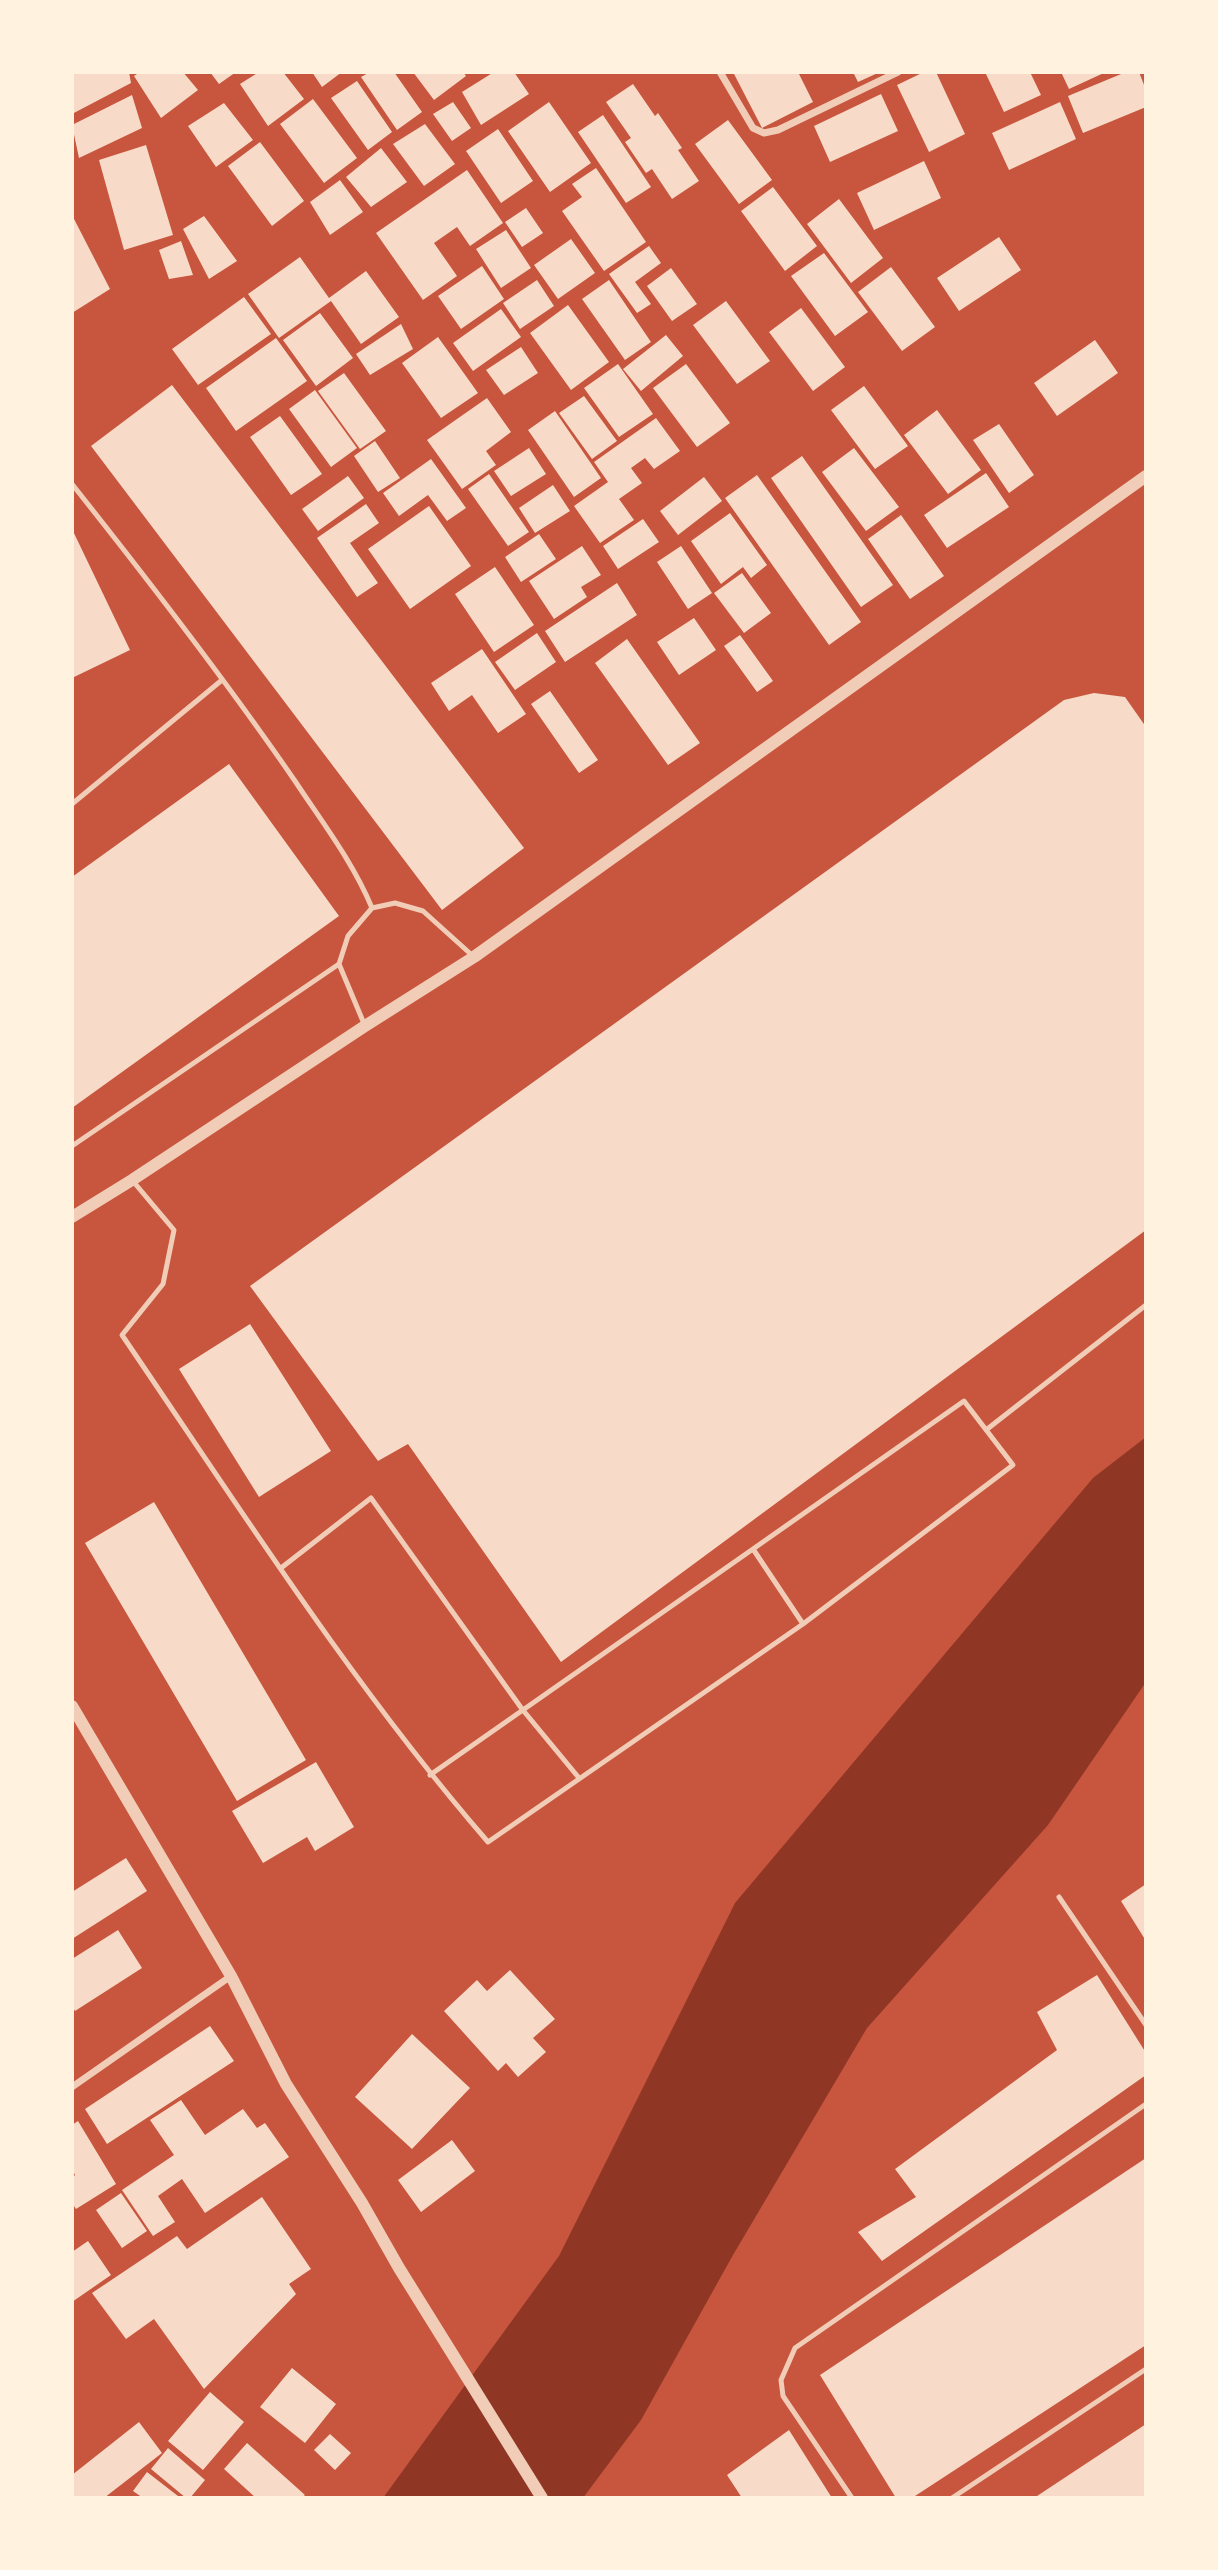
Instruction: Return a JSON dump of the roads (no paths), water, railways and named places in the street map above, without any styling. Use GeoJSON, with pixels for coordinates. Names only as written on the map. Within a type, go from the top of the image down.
{"type":"FeatureCollection","features":[{"type":"Feature","properties":{"kind":"street"},"geometry":{"type":"LineString","coordinates":[[720,72],[753,128],[765,133],[778,130],[898,72]]}},
{"type":"Feature","properties":{"kind":"street"},"geometry":{"type":"LineString","coordinates":[[72,1217],[474,957],[1146,476]]}},
{"type":"Feature","properties":{"kind":"street"},"geometry":{"type":"LineString","coordinates":[[72,1706],[231,1976],[286,2084],[542,2498]]}},
{"type":"Feature","properties":{"kind":"street"},"geometry":{"type":"LineString","coordinates":[[72,2087],[231,1976]]}},
{"type":"Feature","properties":{"kind":"lane"},"geometry":{"type":"LineString","coordinates":[[72,484],[171,609],[271,747],[359,877],[372,908]]}},
{"type":"Feature","properties":{"kind":"lane"},"geometry":{"type":"LineString","coordinates":[[72,804],[222,680]]}},
{"type":"Feature","properties":{"kind":"lane"},"geometry":{"type":"LineString","coordinates":[[72,1146],[339,964],[348,936],[372,908],[395,903],[423,911],[474,957]]}},
{"type":"Feature","properties":{"kind":"lane"},"geometry":{"type":"LineString","coordinates":[[339,964],[365,1026]]}},
{"type":"Feature","properties":{"kind":"lane"},"geometry":{"type":"LineString","coordinates":[[132,1180],[174,1230],[163,1283],[122,1335],[281,1569],[430,1775],[488,1842],[803,1624],[1013,1465],[964,1401],[430,1775]]}},
{"type":"Feature","properties":{"kind":"lane"},"geometry":{"type":"LineString","coordinates":[[986,1430],[1146,1305]]}},
{"type":"Feature","properties":{"kind":"lane"},"geometry":{"type":"LineString","coordinates":[[281,1569],[372,1498],[522,1709],[579,1778]]}},
{"type":"Feature","properties":{"kind":"lane"},"geometry":{"type":"LineString","coordinates":[[753,1549],[803,1624]]}},
{"type":"Feature","properties":{"kind":"lane"},"geometry":{"type":"LineString","coordinates":[[1059,1897],[1146,2025]]}},
{"type":"Feature","properties":{"kind":"lane"},"geometry":{"type":"LineString","coordinates":[[852,2498],[783,2396],[781,2380],[795,2348],[1146,2104]]}},
{"type":"Feature","properties":{"kind":"lane"},"geometry":{"type":"LineString","coordinates":[[952,2498],[1146,2369]]}}]}
